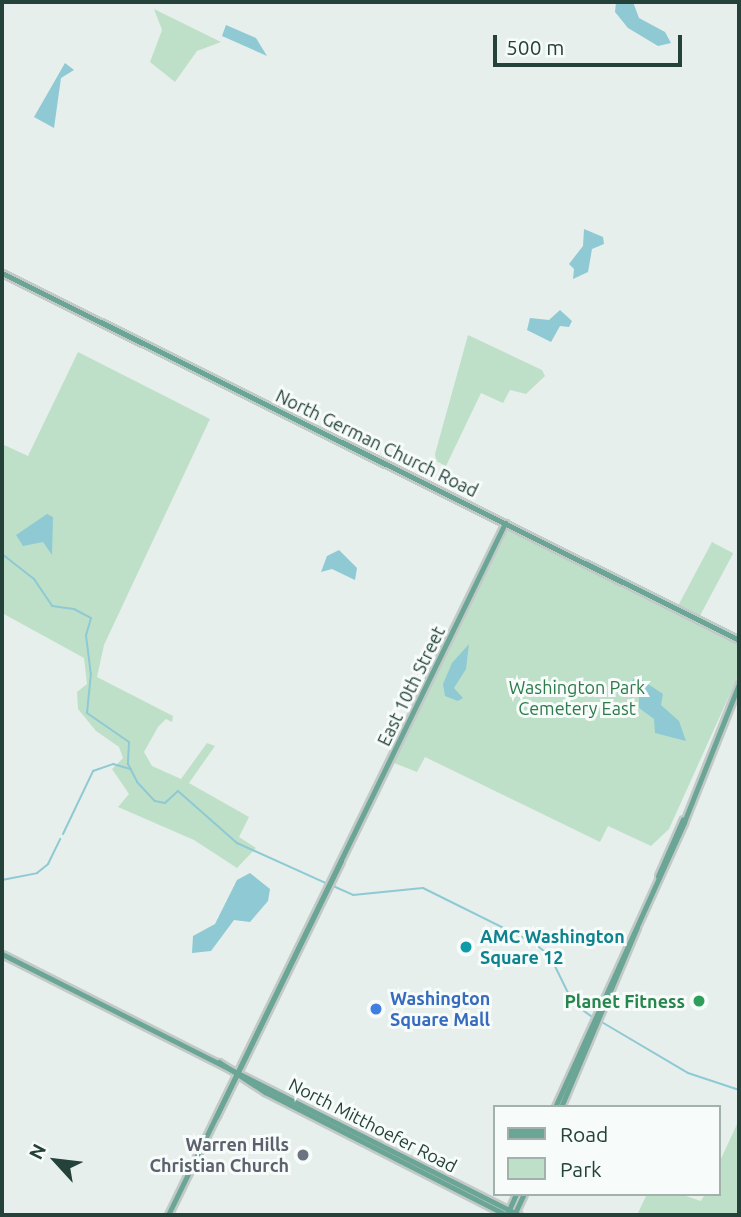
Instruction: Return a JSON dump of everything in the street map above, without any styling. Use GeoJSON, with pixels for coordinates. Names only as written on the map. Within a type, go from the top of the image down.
{"type":"FeatureCollection","features":[{"type":"Feature","properties":{"kind":"main road","name":"North German Church Road"},"geometry":{"type":"LineString","coordinates":[[2,273],[739,640]]}},
{"type":"Feature","properties":{"kind":"main road","name":"East 10th Street"},"geometry":{"type":"LineString","coordinates":[[168,1215],[505,523]]}},
{"type":"Feature","properties":{"kind":"main road"},"geometry":{"type":"LineString","coordinates":[[562,1105],[738,693],[739,684]]}},
{"type":"Feature","properties":{"kind":"main road","name":"North Mitthoefer Road"},"geometry":{"type":"LineString","coordinates":[[2,954],[219,1062],[512,1214]]}},
{"type":"Feature","properties":{"kind":"main road"},"geometry":{"type":"LineString","coordinates":[[556,1105],[594,1025]]}},
{"type":"Feature","properties":{"kind":"main road","name":"North Mitthoefer Road"},"geometry":{"type":"LineString","coordinates":[[238,1073],[264,1092],[512,1214]]}},
{"type":"Feature","properties":{"kind":"main road"},"geometry":{"type":"LineString","coordinates":[[264,1092],[279,1094]]}},
{"type":"Feature","properties":{"kind":"main road"},"geometry":{"type":"LineString","coordinates":[[512,1214],[516,1196]]}},
{"type":"Feature","properties":{"kind":"main road"},"geometry":{"type":"LineString","coordinates":[[512,1214],[523,1196]]}},
{"type":"Feature","properties":{"kind":"green space"},"geometry":{"type":"Polygon","coordinates":[[[154,9],[221,42],[197,51],[175,82],[150,62],[162,30],[154,9]]]}},
{"type":"Feature","properties":{"kind":"green space"},"geometry":{"type":"Polygon","coordinates":[[[468,335],[542,370],[545,376],[526,394],[510,390],[503,403],[481,393],[446,466],[436,461],[435,454],[468,335]]]}},
{"type":"Feature","properties":{"kind":"green space"},"geometry":{"type":"Polygon","coordinates":[[[78,352],[210,419],[104,645],[97,677],[173,716],[172,722],[166,719],[158,727],[144,752],[152,766],[181,779],[207,743],[215,746],[189,783],[249,817],[239,837],[256,848],[237,868],[194,840],[118,807],[129,794],[112,769],[123,758],[119,747],[96,731],[78,709],[77,692],[87,684],[84,658],[2,613],[2,444],[28,456],[78,352]]]}},
{"type":"Feature","properties":{"kind":"green space","name":"Washington Park Cemetery East"},"geometry":{"type":"Polygon","coordinates":[[[508,530],[739,645],[739,674],[669,829],[651,846],[608,826],[600,842],[425,757],[417,772],[394,763],[508,530]]]}},
{"type":"Feature","properties":{"kind":"green space"},"geometry":{"type":"Polygon","coordinates":[[[712,542],[733,553],[699,618],[678,606],[712,542]]]}},
{"type":"Feature","properties":{"kind":"green space"},"geometry":{"type":"Polygon","coordinates":[[[739,1120],[739,1215],[637,1215],[646,1196],[686,1196],[701,1201],[704,1196],[720,1196],[720,1161],[739,1120]]]}},
{"type":"Feature","properties":{"kind":"water"},"geometry":{"type":"Polygon","coordinates":[[[616,2],[633,2],[639,18],[665,32],[671,43],[658,46],[628,28],[615,12],[616,2]]]}},
{"type":"Feature","properties":{"kind":"water"},"geometry":{"type":"Polygon","coordinates":[[[226,25],[256,38],[267,56],[222,36],[226,25]]]}},
{"type":"Feature","properties":{"kind":"water"},"geometry":{"type":"Polygon","coordinates":[[[65,63],[74,70],[61,78],[54,128],[34,117],[65,63]]]}},
{"type":"Feature","properties":{"kind":"water"},"geometry":{"type":"Polygon","coordinates":[[[584,229],[603,237],[604,244],[592,249],[588,272],[573,279],[574,269],[569,264],[583,246],[584,229]]]}},
{"type":"Feature","properties":{"kind":"water"},"geometry":{"type":"Polygon","coordinates":[[[560,310],[572,321],[569,327],[560,326],[551,342],[527,330],[530,318],[549,320],[560,310]]]}},
{"type":"Feature","properties":{"kind":"water"},"geometry":{"type":"Polygon","coordinates":[[[47,514],[53,517],[52,555],[43,542],[23,546],[16,535],[47,514]]]}},
{"type":"Feature","properties":{"kind":"water"},"geometry":{"type":"Polygon","coordinates":[[[339,550],[357,568],[355,580],[332,569],[321,572],[327,556],[339,550]]]}},
{"type":"Feature","properties":{"kind":"water"},"geometry":{"type":"Polygon","coordinates":[[[469,644],[466,669],[454,688],[463,698],[458,701],[445,696],[443,684],[452,663],[469,644]]]}},
{"type":"Feature","properties":{"kind":"water"},"geometry":{"type":"Polygon","coordinates":[[[636,676],[663,694],[661,705],[679,721],[686,741],[655,733],[654,719],[639,708],[639,696],[629,685],[636,676]]]}},
{"type":"Feature","properties":{"kind":"water"},"geometry":{"type":"Polygon","coordinates":[[[250,873],[270,889],[268,901],[250,922],[234,920],[211,951],[192,953],[193,936],[215,924],[237,880],[250,873]]]}},
{"type":"Feature","properties":{"kind":"waterway"},"geometry":{"type":"LineString","coordinates":[[2,554],[34,579],[52,606],[74,609],[91,618],[86,635],[91,673],[87,713],[129,742],[128,764],[137,782],[155,801],[165,803],[178,791],[237,843],[328,884]]}},
{"type":"Feature","properties":{"kind":"waterway"},"geometry":{"type":"LineString","coordinates":[[63,834],[93,771],[113,764],[131,769]]}},
{"type":"Feature","properties":{"kind":"waterway"},"geometry":{"type":"LineString","coordinates":[[2,880],[37,873],[48,864],[60,839]]}},
{"type":"Feature","properties":{"kind":"waterway"},"geometry":{"type":"LineString","coordinates":[[333,886],[353,895],[423,888],[534,943],[550,956],[573,1003],[592,1017]]}},
{"type":"Feature","properties":{"kind":"waterway"},"geometry":{"type":"LineString","coordinates":[[600,1021],[688,1073],[739,1090]]}},
{"type":"Feature","properties":{"kind":"place","name":"AMC Washington Square 12"},"geometry":{"type":"Point","coordinates":[466,947]}},
{"type":"Feature","properties":{"kind":"place","name":"Planet Fitness"},"geometry":{"type":"Point","coordinates":[699,1001]}},
{"type":"Feature","properties":{"kind":"place","name":"Washington Square Mall"},"geometry":{"type":"Point","coordinates":[376,1009]}},
{"type":"Feature","properties":{"kind":"place","name":"Warren Hills Christian Church"},"geometry":{"type":"Point","coordinates":[303,1155]}}]}
